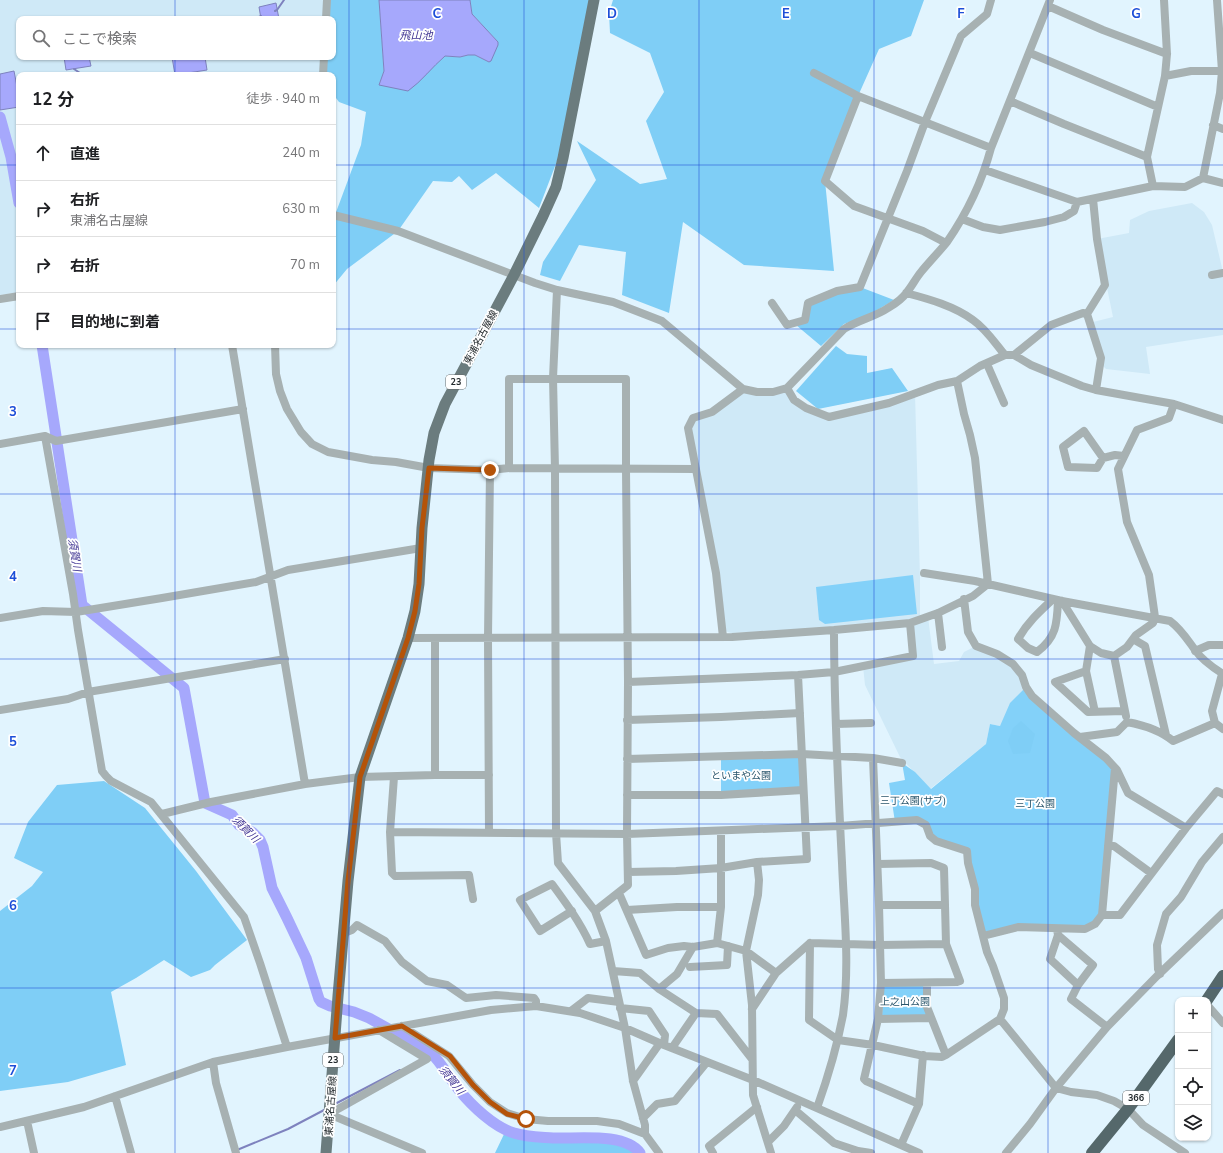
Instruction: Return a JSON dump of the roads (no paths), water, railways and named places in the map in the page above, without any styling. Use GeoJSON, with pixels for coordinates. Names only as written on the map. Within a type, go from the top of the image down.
{"type":"FeatureCollection","features":[{"type":"Feature","properties":{"kind":"highway"},"geometry":{"type":"LineString","coordinates":[[1209,997],[1223,977]]}},
{"type":"Feature","properties":{"kind":"highway","name":"366"},"geometry":{"type":"LineString","coordinates":[[1092,1153],[1128,1109],[1175,1044]]}},
{"type":"Feature","properties":{"kind":"main road","name":"東浦名古屋線"},"geometry":{"type":"LineString","coordinates":[[326,1153],[348,881],[360,777],[408,638],[415,611],[419,584],[422,528],[429,460],[434,433],[445,404],[514,275],[556,187],[564,158],[594,0]]}},
{"type":"Feature","properties":{"kind":"street"},"geometry":{"type":"LineString","coordinates":[[326,16],[327,0]]}},
{"type":"Feature","properties":{"kind":"street"},"geometry":{"type":"LineString","coordinates":[[772,303],[787,325],[805,320],[808,303],[837,291],[860,287],[907,171],[925,122],[961,36],[987,14],[992,0]]}},
{"type":"Feature","properties":{"kind":"street"},"geometry":{"type":"LineString","coordinates":[[1153,186],[1147,158],[1165,76],[1167,54],[1164,0]]}},
{"type":"Feature","properties":{"kind":"street"},"geometry":{"type":"LineString","coordinates":[[336,216],[398,231],[557,290],[613,302],[662,321],[743,389],[757,392],[773,392],[787,388],[844,329],[854,322],[888,309],[906,293],[920,273],[946,243],[962,220],[974,197],[985,170],[991,148],[1049,3],[1103,30],[1167,54]]}},
{"type":"Feature","properties":{"kind":"street"},"geometry":{"type":"LineString","coordinates":[[1202,178],[1220,93],[1223,71],[1220,5]]}},
{"type":"Feature","properties":{"kind":"street"},"geometry":{"type":"LineString","coordinates":[[1030,53],[1158,107]]}},
{"type":"Feature","properties":{"kind":"street"},"geometry":{"type":"LineString","coordinates":[[323,72],[324,60]]}},
{"type":"Feature","properties":{"kind":"street"},"geometry":{"type":"LineString","coordinates":[[1165,76],[1191,71],[1223,71]]}},
{"type":"Feature","properties":{"kind":"street"},"geometry":{"type":"LineString","coordinates":[[814,73],[858,96],[991,148]]}},
{"type":"Feature","properties":{"kind":"street"},"geometry":{"type":"LineString","coordinates":[[858,96],[825,181],[854,206],[923,232],[946,243]]}},
{"type":"Feature","properties":{"kind":"street"},"geometry":{"type":"LineString","coordinates":[[1010,101],[1147,158]]}},
{"type":"Feature","properties":{"kind":"street"},"geometry":{"type":"LineString","coordinates":[[1213,125],[1223,129]]}},
{"type":"Feature","properties":{"kind":"street"},"geometry":{"type":"LineString","coordinates":[[985,170],[1077,202],[1153,186],[1185,187],[1202,178],[1223,183]]}},
{"type":"Feature","properties":{"kind":"street"},"geometry":{"type":"LineString","coordinates":[[1093,199],[1097,239],[1105,285],[1087,314],[1101,358],[1096,390]]}},
{"type":"Feature","properties":{"kind":"street"},"geometry":{"type":"LineString","coordinates":[[962,220],[983,227],[1000,230],[1064,217],[1074,211],[1077,202]]}},
{"type":"Feature","properties":{"kind":"street"},"geometry":{"type":"LineString","coordinates":[[1212,276],[1223,273]]}},
{"type":"Feature","properties":{"kind":"street"},"geometry":{"type":"LineString","coordinates":[[557,290],[553,378],[555,469],[556,833],[558,863],[595,911],[606,941],[625,1028],[633,1081],[643,1118],[645,1134],[659,1153]]}},
{"type":"Feature","properties":{"kind":"street"},"geometry":{"type":"LineString","coordinates":[[906,293],[928,298],[963,313],[974,321],[1010,355],[1082,386],[1096,390],[1174,404],[1223,420]]}},
{"type":"Feature","properties":{"kind":"street"},"geometry":{"type":"LineString","coordinates":[[0,299],[16,296]]}},
{"type":"Feature","properties":{"kind":"street"},"geometry":{"type":"LineString","coordinates":[[787,388],[794,400],[806,408],[829,417],[889,403],[938,385],[957,381],[980,366],[1010,355],[1051,325],[1083,313],[1087,314]]}},
{"type":"Feature","properties":{"kind":"street"},"geometry":{"type":"LineString","coordinates":[[233,348],[305,784]]}},
{"type":"Feature","properties":{"kind":"street"},"geometry":{"type":"LineString","coordinates":[[275,348],[276,374],[280,391],[291,415],[301,432],[312,444],[328,452],[429,468],[490,470],[509,468],[626,470],[696,469]]}},
{"type":"Feature","properties":{"kind":"street"},"geometry":{"type":"LineString","coordinates":[[987,364],[1004,403]]}},
{"type":"Feature","properties":{"kind":"street"},"geometry":{"type":"LineString","coordinates":[[509,468],[508,379],[626,379],[628,886],[595,911]]}},
{"type":"Feature","properties":{"kind":"street"},"geometry":{"type":"LineString","coordinates":[[957,381],[975,458],[988,584]]}},
{"type":"Feature","properties":{"kind":"street"},"geometry":{"type":"LineString","coordinates":[[723,637],[716,574],[688,428],[694,418],[712,412],[743,389]]}},
{"type":"Feature","properties":{"kind":"street"},"geometry":{"type":"LineString","coordinates":[[1057,600],[1090,646],[1101,653],[1114,656],[1127,647],[1152,623],[1155,618],[1149,575],[1127,522],[1118,469],[1137,430],[1169,418],[1174,404]]}},
{"type":"Feature","properties":{"kind":"street"},"geometry":{"type":"LineString","coordinates":[[0,444],[45,436],[56,441],[243,409]]}},
{"type":"Feature","properties":{"kind":"street"},"geometry":{"type":"LineString","coordinates":[[1103,458],[1084,431],[1063,447],[1068,467],[1097,468],[1103,458],[1115,455],[1124,456]]}},
{"type":"Feature","properties":{"kind":"street"},"geometry":{"type":"LineString","coordinates":[[45,436],[102,771],[111,780],[151,802],[244,917],[287,1047]]}},
{"type":"Feature","properties":{"kind":"street"},"geometry":{"type":"LineString","coordinates":[[489,833],[488,638],[490,470]]}},
{"type":"Feature","properties":{"kind":"street"},"geometry":{"type":"LineString","coordinates":[[0,618],[43,611],[76,612],[256,582],[288,570],[421,548]]}},
{"type":"Feature","properties":{"kind":"street"},"geometry":{"type":"LineString","coordinates":[[924,573],[974,581],[1057,600],[1170,621],[1179,627],[1195,651],[1213,668],[1223,674],[1212,711],[1215,722],[1223,729]]}},
{"type":"Feature","properties":{"kind":"street"},"geometry":{"type":"LineString","coordinates":[[408,638],[723,637],[834,630],[910,623],[938,613],[964,599],[973,596],[988,584]]}},
{"type":"Feature","properties":{"kind":"street"},"geometry":{"type":"LineString","coordinates":[[964,599],[968,632],[976,646],[996,654],[1013,664],[1022,675],[1026,687],[1032,696],[1106,758],[1115,768],[1128,793],[1186,828]]}},
{"type":"Feature","properties":{"kind":"street"},"geometry":{"type":"LineString","coordinates":[[1057,600],[1057,623],[1054,633],[1047,645],[1037,652],[1028,648],[1018,640],[1025,627],[1034,616],[1057,600]]}},
{"type":"Feature","properties":{"kind":"street"},"geometry":{"type":"LineString","coordinates":[[938,613],[942,647]]}},
{"type":"Feature","properties":{"kind":"street"},"geometry":{"type":"LineString","coordinates":[[628,682],[798,675],[834,672],[914,656],[910,623]]}},
{"type":"Feature","properties":{"kind":"street"},"geometry":{"type":"LineString","coordinates":[[817,1108],[830,1072],[838,1040],[845,993],[846,943],[837,756],[834,630]]}},
{"type":"Feature","properties":{"kind":"street"},"geometry":{"type":"LineString","coordinates":[[435,639],[435,775]]}},
{"type":"Feature","properties":{"kind":"street"},"geometry":{"type":"LineString","coordinates":[[1134,639],[1146,646],[1166,736]]}},
{"type":"Feature","properties":{"kind":"street"},"geometry":{"type":"LineString","coordinates":[[1195,651],[1208,645],[1223,645]]}},
{"type":"Feature","properties":{"kind":"street"},"geometry":{"type":"LineString","coordinates":[[1090,646],[1086,671],[1095,712]]}},
{"type":"Feature","properties":{"kind":"street"},"geometry":{"type":"LineString","coordinates":[[1114,656],[1127,722]]}},
{"type":"Feature","properties":{"kind":"street"},"geometry":{"type":"LineString","coordinates":[[0,710],[68,699],[88,692],[285,659]]}},
{"type":"Feature","properties":{"kind":"street"},"geometry":{"type":"LineString","coordinates":[[1086,671],[1055,682],[1088,712],[1124,711]]}},
{"type":"Feature","properties":{"kind":"street"},"geometry":{"type":"LineString","coordinates":[[628,872],[676,871],[720,868],[757,862],[807,860],[798,675]]}},
{"type":"Feature","properties":{"kind":"street"},"geometry":{"type":"LineString","coordinates":[[627,720],[800,713]]}},
{"type":"Feature","properties":{"kind":"street"},"geometry":{"type":"LineString","coordinates":[[1080,737],[1117,732],[1127,722]]}},
{"type":"Feature","properties":{"kind":"street"},"geometry":{"type":"LineString","coordinates":[[1127,722],[1141,724],[1173,741],[1215,722]]}},
{"type":"Feature","properties":{"kind":"street"},"geometry":{"type":"LineString","coordinates":[[836,724],[871,723]]}},
{"type":"Feature","properties":{"kind":"street"},"geometry":{"type":"LineString","coordinates":[[627,759],[802,754],[873,758],[902,763]]}},
{"type":"Feature","properties":{"kind":"street"},"geometry":{"type":"LineString","coordinates":[[873,758],[878,864],[881,983],[878,1019],[864,1079],[919,1104]]}},
{"type":"Feature","properties":{"kind":"street"},"geometry":{"type":"LineString","coordinates":[[983,936],[1018,927],[1058,932],[1085,929],[1095,924],[1102,915],[1115,768]]}},
{"type":"Feature","properties":{"kind":"street"},"geometry":{"type":"LineString","coordinates":[[162,814],[211,802],[305,784],[360,777],[489,775]]}},
{"type":"Feature","properties":{"kind":"street"},"geometry":{"type":"LineString","coordinates":[[394,777],[390,832],[392,873],[395,876],[469,875],[474,899]]}},
{"type":"Feature","properties":{"kind":"street"},"geometry":{"type":"LineString","coordinates":[[627,795],[721,795],[803,790]]}},
{"type":"Feature","properties":{"kind":"street"},"geometry":{"type":"LineString","coordinates":[[1102,915],[1120,916],[1151,873],[1217,791],[1223,794]]}},
{"type":"Feature","properties":{"kind":"street"},"geometry":{"type":"LineString","coordinates":[[390,832],[627,834],[805,828],[917,820],[926,824],[930,836],[936,841],[967,851],[968,863],[975,889],[976,905],[987,952],[994,966],[1004,998],[1004,1008],[1000,1019],[946,1055],[942,1056],[923,1055],[838,1040],[809,1020],[810,943]]}},
{"type":"Feature","properties":{"kind":"street"},"geometry":{"type":"LineString","coordinates":[[717,943],[722,907],[720,868],[721,831]]}},
{"type":"Feature","properties":{"kind":"street"},"geometry":{"type":"LineString","coordinates":[[1160,974],[1158,969],[1157,945],[1166,914],[1181,897],[1202,862],[1223,837]]}},
{"type":"Feature","properties":{"kind":"street"},"geometry":{"type":"LineString","coordinates":[[1108,846],[1114,846],[1151,873]]}},
{"type":"Feature","properties":{"kind":"street"},"geometry":{"type":"LineString","coordinates":[[757,862],[759,880],[758,895],[746,951],[752,1009],[753,1096],[771,1153]]}},
{"type":"Feature","properties":{"kind":"street"},"geometry":{"type":"LineString","coordinates":[[878,864],[931,864],[944,868],[946,944],[960,981],[881,983]]}},
{"type":"Feature","properties":{"kind":"street"},"geometry":{"type":"LineString","coordinates":[[572,911],[540,931],[520,900],[552,884],[572,911],[579,922],[590,944],[606,941]]}},
{"type":"Feature","properties":{"kind":"street"},"geometry":{"type":"LineString","coordinates":[[619,893],[646,956],[668,948],[684,946],[693,947],[717,943],[746,951],[776,973]]}},
{"type":"Feature","properties":{"kind":"street"},"geometry":{"type":"LineString","coordinates":[[879,905],[946,905]]}},
{"type":"Feature","properties":{"kind":"street"},"geometry":{"type":"LineString","coordinates":[[627,910],[677,907],[722,907]]}},
{"type":"Feature","properties":{"kind":"street"},"geometry":{"type":"LineString","coordinates":[[1006,1153],[1030,1124],[1056,1088],[1108,1027],[1223,913]]}},
{"type":"Feature","properties":{"kind":"street"},"geometry":{"type":"LineString","coordinates":[[344,933],[352,930],[357,925],[385,941],[402,962],[427,981],[447,985],[466,998],[496,995],[527,997],[534,998],[536,1001],[536,1006]]}},
{"type":"Feature","properties":{"kind":"street"},"geometry":{"type":"LineString","coordinates":[[1058,932],[1050,959],[1078,985]]}},
{"type":"Feature","properties":{"kind":"street"},"geometry":{"type":"LineString","coordinates":[[1058,932],[1093,965],[1078,985],[1071,999],[1108,1027]]}},
{"type":"Feature","properties":{"kind":"street"},"geometry":{"type":"LineString","coordinates":[[752,1009],[776,973],[810,943],[880,945],[946,944]]}},
{"type":"Feature","properties":{"kind":"street"},"geometry":{"type":"LineString","coordinates":[[690,967],[727,965],[728,946]]}},
{"type":"Feature","properties":{"kind":"street"},"geometry":{"type":"LineString","coordinates":[[659,989],[677,974],[693,947]]}},
{"type":"Feature","properties":{"kind":"street"},"geometry":{"type":"LineString","coordinates":[[613,971],[640,973],[659,989],[696,1013],[717,1014],[752,1059]]}},
{"type":"Feature","properties":{"kind":"street"},"geometry":{"type":"LineString","coordinates":[[927,983],[928,1007],[946,1055]]}},
{"type":"Feature","properties":{"kind":"street"},"geometry":{"type":"LineString","coordinates":[[572,1011],[588,998],[649,1011],[665,1035],[662,1044],[633,1081]]}},
{"type":"Feature","properties":{"kind":"street"},"geometry":{"type":"LineString","coordinates":[[0,1127],[84,1107],[213,1062],[491,1010],[536,1006],[580,1012],[625,1028],[753,1080],[919,1153]]}},
{"type":"Feature","properties":{"kind":"street"},"geometry":{"type":"LineString","coordinates":[[1211,1009],[1223,1023]]}},
{"type":"Feature","properties":{"kind":"street"},"geometry":{"type":"LineString","coordinates":[[672,1048],[696,1013]]}},
{"type":"Feature","properties":{"kind":"street"},"geometry":{"type":"LineString","coordinates":[[878,1019],[931,1018]]}},
{"type":"Feature","properties":{"kind":"street"},"geometry":{"type":"LineString","coordinates":[[1000,1019],[1056,1088],[1071,1092],[1101,1096],[1128,1109],[1143,1125],[1185,1153]]}},
{"type":"Feature","properties":{"kind":"street"},"geometry":{"type":"LineString","coordinates":[[402,1026],[450,1056],[473,1085],[490,1102],[507,1114],[526,1119],[548,1121],[619,1124],[645,1134]]}},
{"type":"Feature","properties":{"kind":"street"},"geometry":{"type":"LineString","coordinates":[[330,1109],[427,1059],[379,1030]]}},
{"type":"Feature","properties":{"kind":"street"},"geometry":{"type":"LineString","coordinates":[[901,1145],[919,1104],[923,1055]]}},
{"type":"Feature","properties":{"kind":"street"},"geometry":{"type":"LineString","coordinates":[[213,1062],[216,1083],[235,1150]]}},
{"type":"Feature","properties":{"kind":"street"},"geometry":{"type":"LineString","coordinates":[[643,1118],[657,1104],[675,1101],[707,1062]]}},
{"type":"Feature","properties":{"kind":"street"},"geometry":{"type":"LineString","coordinates":[[115,1096],[131,1153]]}},
{"type":"Feature","properties":{"kind":"street"},"geometry":{"type":"LineString","coordinates":[[768,1142],[784,1126],[800,1101]]}},
{"type":"Feature","properties":{"kind":"street"},"geometry":{"type":"LineString","coordinates":[[713,1153],[709,1146],[757,1107]]}},
{"type":"Feature","properties":{"kind":"street"},"geometry":{"type":"LineString","coordinates":[[330,1109],[422,1153]]}},
{"type":"Feature","properties":{"kind":"street"},"geometry":{"type":"LineString","coordinates":[[794,1110],[834,1143],[858,1151],[871,1153]]}},
{"type":"Feature","properties":{"kind":"street"},"geometry":{"type":"LineString","coordinates":[[27,1121],[34,1153]]}},
{"type":"Feature","properties":{"kind":"water","name":"飛山池"},"geometry":{"type":"Polygon","coordinates":[[[379,0],[470,0],[472,14],[498,42],[491,61],[489,62],[475,55],[460,57],[445,56],[408,91],[379,85],[384,71],[379,0]]]}},
{"type":"Feature","properties":{"kind":"water"},"geometry":{"type":"Polygon","coordinates":[[[276,3],[278,16],[260,16],[259,7],[276,3]]]}},
{"type":"Feature","properties":{"kind":"water"},"geometry":{"type":"Polygon","coordinates":[[[64,60],[90,60],[91,66],[66,70],[64,60]]]}},
{"type":"Feature","properties":{"kind":"water"},"geometry":{"type":"Polygon","coordinates":[[[172,60],[205,60],[207,70],[194,72],[174,72],[172,60]]]}},
{"type":"Feature","properties":{"kind":"water"},"geometry":{"type":"Polygon","coordinates":[[[14,71],[16,81],[16,107],[0,110],[0,74],[14,71]]]}},
{"type":"Feature","properties":{"kind":"waterway"},"geometry":{"type":"LineString","coordinates":[[275,11],[284,0]]}},
{"type":"Feature","properties":{"kind":"waterway"},"geometry":{"type":"LineString","coordinates":[[74,69],[78,72]]}},
{"type":"Feature","properties":{"kind":"waterway","name":"須賀川"},"geometry":{"type":"LineString","coordinates":[[0,117],[11,157],[16,186]]}},
{"type":"Feature","properties":{"kind":"waterway","name":"須賀川"},"geometry":{"type":"LineString","coordinates":[[42,348],[82,605],[184,688],[205,803],[232,815],[239,825],[252,832],[260,840],[263,847],[272,888],[306,958],[321,1002],[369,1018],[430,1052],[470,1103],[491,1121],[506,1130],[533,1137],[612,1139],[633,1146],[640,1153]]}},
{"type":"Feature","properties":{"kind":"waterway","name":"須賀川"},"geometry":{"type":"LineString","coordinates":[[428,1060],[437,1058]]}},
{"type":"Feature","properties":{"kind":"waterway"},"geometry":{"type":"LineString","coordinates":[[333,1105],[400,1070]]}},
{"type":"Feature","properties":{"kind":"waterway"},"geometry":{"type":"LineString","coordinates":[[237,1150],[288,1129],[326,1109]]}},
{"type":"Feature","properties":{"kind":"park label","name":"といまや公園"},"geometry":{"type":"Point","coordinates":[741,775]}},
{"type":"Feature","properties":{"kind":"park label","name":"三丁公園(サブ)"},"geometry":{"type":"Point","coordinates":[913,800]}},
{"type":"Feature","properties":{"kind":"park label","name":"三丁公園"},"geometry":{"type":"Point","coordinates":[1035,803]}},
{"type":"Feature","properties":{"kind":"park label","name":"上之山公園"},"geometry":{"type":"Point","coordinates":[905,1001]}}]}
